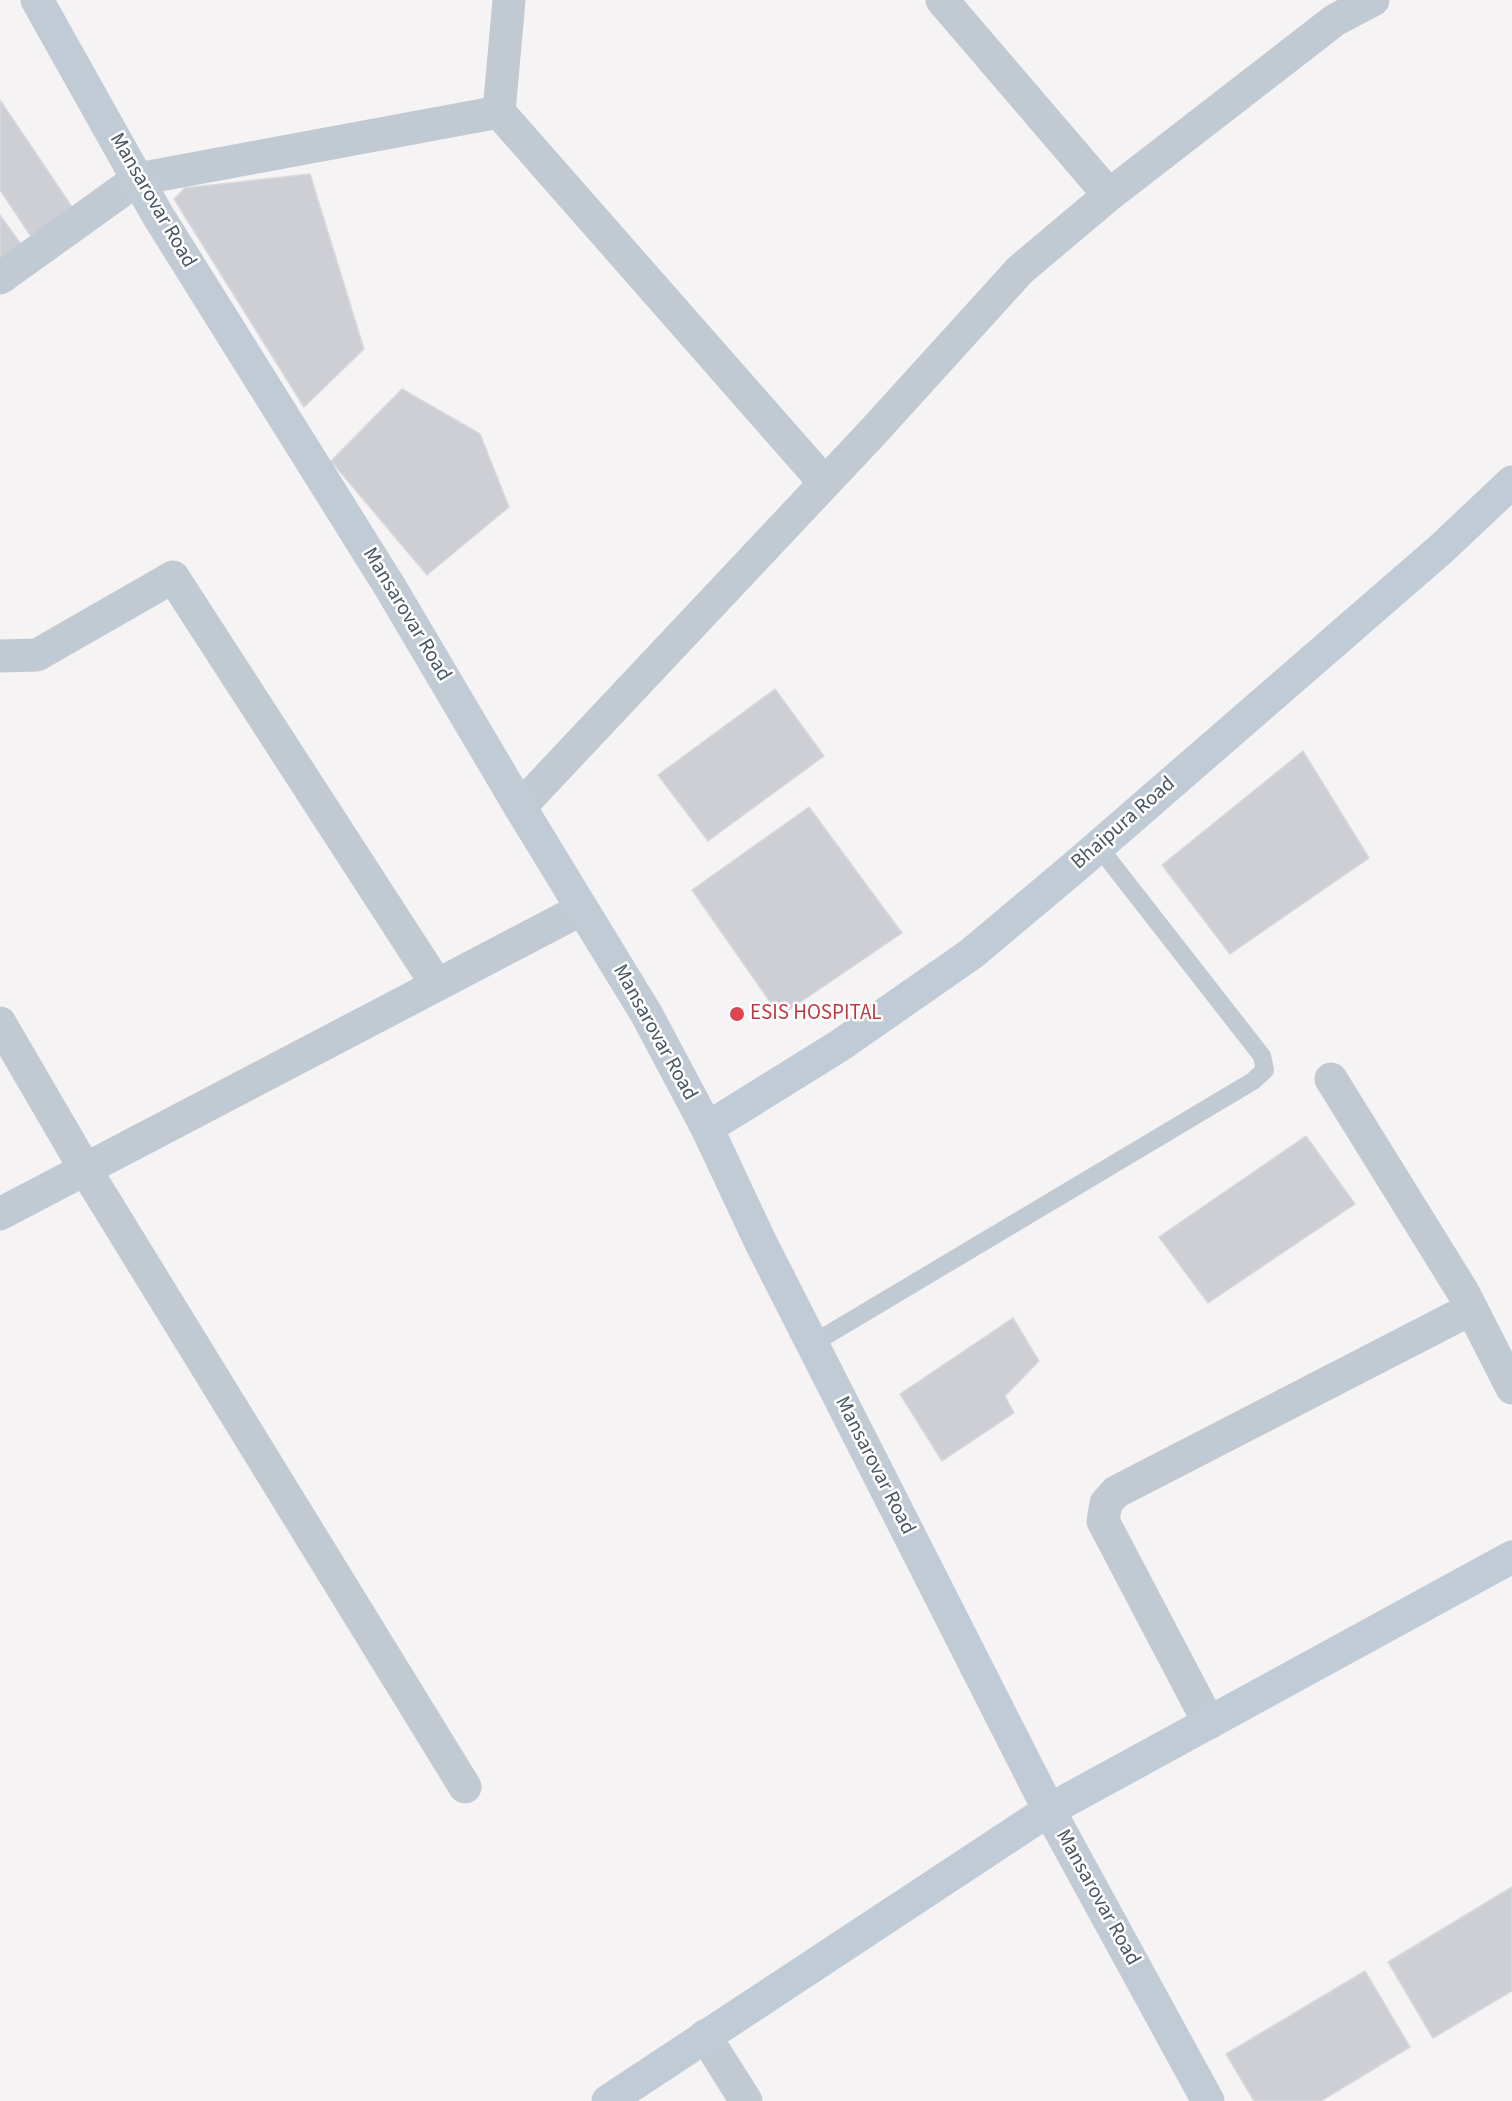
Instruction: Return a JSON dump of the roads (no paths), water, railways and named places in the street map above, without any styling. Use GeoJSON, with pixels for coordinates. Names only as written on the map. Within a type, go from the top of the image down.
{"type":"FeatureCollection","features":[{"type":"Feature","properties":{"kind":"street","name":"Mansarovar Road"},"geometry":{"type":"LineString","coordinates":[[37,0],[170,234],[390,587],[520,807],[647,1015],[707,1128],[760,1241],[1049,1810],[1208,2101]]}},
{"type":"Feature","properties":{"kind":"street"},"geometry":{"type":"LineString","coordinates":[[509,0],[499,112],[825,483]]}},
{"type":"Feature","properties":{"kind":"street"},"geometry":{"type":"LineString","coordinates":[[942,0],[1109,195]]}},
{"type":"Feature","properties":{"kind":"street"},"geometry":{"type":"LineString","coordinates":[[520,807],[825,483],[1020,270],[1109,195],[1335,20],[1373,0]]}},
{"type":"Feature","properties":{"kind":"street"},"geometry":{"type":"LineString","coordinates":[[0,278],[138,179],[499,112]]}},
{"type":"Feature","properties":{"kind":"street","name":"Bhaipura Road"},"geometry":{"type":"LineString","coordinates":[[707,1128],[839,1046],[971,954],[1441,549],[1512,482]]}},
{"type":"Feature","properties":{"kind":"street"},"geometry":{"type":"LineString","coordinates":[[0,656],[37,655],[173,577],[437,985]]}},
{"type":"Feature","properties":{"kind":"street"},"geometry":{"type":"LineString","coordinates":[[0,1214],[582,909]]}},
{"type":"Feature","properties":{"kind":"street"},"geometry":{"type":"LineString","coordinates":[[0,1023],[85,1169],[465,1787]]}},
{"type":"Feature","properties":{"kind":"street"},"geometry":{"type":"LineString","coordinates":[[1331,1079],[1471,1309],[1512,1388]]}},
{"type":"Feature","properties":{"kind":"street"},"geometry":{"type":"LineString","coordinates":[[1209,1723],[1103,1521],[1106,1503],[1116,1492],[1471,1309]]}},
{"type":"Feature","properties":{"kind":"street"},"geometry":{"type":"LineString","coordinates":[[608,2101],[1049,1810],[1512,1557]]}},
{"type":"Feature","properties":{"kind":"street"},"geometry":{"type":"LineString","coordinates":[[705,2036],[746,2101]]}},
{"type":"Feature","properties":{"kind":"lane"},"geometry":{"type":"LineString","coordinates":[[812,1344],[1253,1081],[1264,1070],[1262,1056],[1098,846]]}},
{"type":"Feature","properties":{"kind":"place","name":"ESIS HOSPITAL"},"geometry":{"type":"Point","coordinates":[737,1014]}}]}
